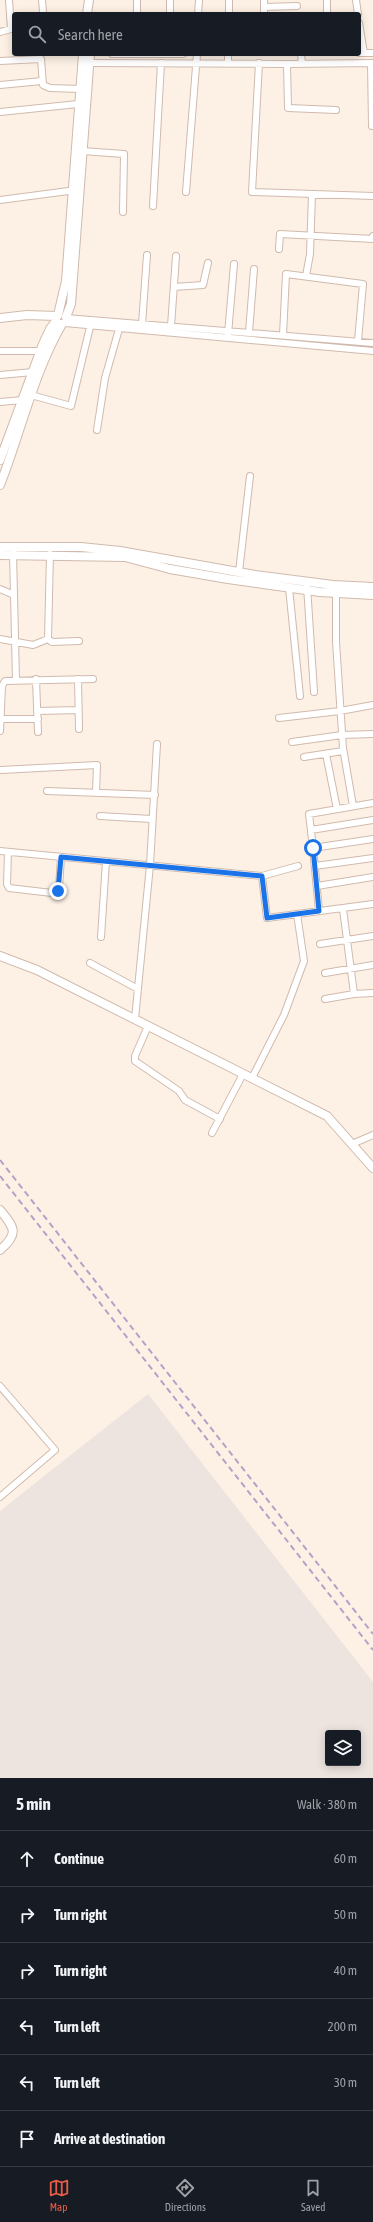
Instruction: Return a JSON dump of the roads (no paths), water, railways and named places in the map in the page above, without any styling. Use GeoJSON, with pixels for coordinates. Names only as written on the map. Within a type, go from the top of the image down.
{"type":"FeatureCollection","features":[{"type":"Feature","properties":{"kind":"street"},"geometry":{"type":"LineString","coordinates":[[0,32],[11,29],[9,0]]}},
{"type":"Feature","properties":{"kind":"street"},"geometry":{"type":"LineString","coordinates":[[42,0],[43,12]]}},
{"type":"Feature","properties":{"kind":"street"},"geometry":{"type":"LineString","coordinates":[[87,12],[88,0]]}},
{"type":"Feature","properties":{"kind":"street"},"geometry":{"type":"LineString","coordinates":[[92,12],[93,0]]}},
{"type":"Feature","properties":{"kind":"street"},"geometry":{"type":"LineString","coordinates":[[137,0],[137,12]]}},
{"type":"Feature","properties":{"kind":"street"},"geometry":{"type":"LineString","coordinates":[[170,0],[170,12]]}},
{"type":"Feature","properties":{"kind":"street"},"geometry":{"type":"LineString","coordinates":[[198,12],[199,0]]}},
{"type":"Feature","properties":{"kind":"street"},"geometry":{"type":"LineString","coordinates":[[229,0],[229,12]]}},
{"type":"Feature","properties":{"kind":"street"},"geometry":{"type":"LineString","coordinates":[[264,0],[264,11],[297,6]]}},
{"type":"Feature","properties":{"kind":"street"},"geometry":{"type":"LineString","coordinates":[[327,0],[327,12]]}},
{"type":"Feature","properties":{"kind":"street"},"geometry":{"type":"LineString","coordinates":[[356,0],[358,12]]}},
{"type":"Feature","properties":{"kind":"street"},"geometry":{"type":"LineString","coordinates":[[361,53],[373,53]]}},
{"type":"Feature","properties":{"kind":"street"},"geometry":{"type":"LineString","coordinates":[[169,56],[169,63]]}},
{"type":"Feature","properties":{"kind":"street"},"geometry":{"type":"LineString","coordinates":[[186,192],[197,56]]}},
{"type":"Feature","properties":{"kind":"street"},"geometry":{"type":"LineString","coordinates":[[228,56],[228,63]]}},
{"type":"Feature","properties":{"kind":"street"},"geometry":{"type":"LineString","coordinates":[[302,56],[302,64]]}},
{"type":"Feature","properties":{"kind":"street"},"geometry":{"type":"LineString","coordinates":[[0,61],[41,59],[43,85],[50,88],[80,89]]}},
{"type":"Feature","properties":{"kind":"street"},"geometry":{"type":"LineString","coordinates":[[85,60],[161,63],[372,63],[372,126]]}},
{"type":"Feature","properties":{"kind":"street"},"geometry":{"type":"LineString","coordinates":[[76,190],[78,104],[85,60]]}},
{"type":"Feature","properties":{"kind":"street"},"geometry":{"type":"LineString","coordinates":[[0,460],[31,395],[61,319],[82,151],[85,60]]}},
{"type":"Feature","properties":{"kind":"street"},"geometry":{"type":"LineString","coordinates":[[153,206],[161,63]]}},
{"type":"Feature","properties":{"kind":"street"},"geometry":{"type":"LineString","coordinates":[[259,63],[252,192],[373,196]]}},
{"type":"Feature","properties":{"kind":"street"},"geometry":{"type":"LineString","coordinates":[[287,64],[288,108],[336,110]]}},
{"type":"Feature","properties":{"kind":"street"},"geometry":{"type":"LineString","coordinates":[[0,84],[42,81]]}},
{"type":"Feature","properties":{"kind":"street"},"geometry":{"type":"LineString","coordinates":[[0,112],[78,104]]}},
{"type":"Feature","properties":{"kind":"street"},"geometry":{"type":"LineString","coordinates":[[82,151],[124,154],[123,212]]}},
{"type":"Feature","properties":{"kind":"street"},"geometry":{"type":"LineString","coordinates":[[0,200],[76,190]]}},
{"type":"Feature","properties":{"kind":"street"},"geometry":{"type":"LineString","coordinates":[[306,276],[310,254],[312,194]]}},
{"type":"Feature","properties":{"kind":"street"},"geometry":{"type":"LineString","coordinates":[[279,249],[280,234],[373,239],[373,236]]}},
{"type":"Feature","properties":{"kind":"street"},"geometry":{"type":"LineString","coordinates":[[142,324],[147,255]]}},
{"type":"Feature","properties":{"kind":"street"},"geometry":{"type":"LineString","coordinates":[[171,326],[176,256]]}},
{"type":"Feature","properties":{"kind":"street"},"geometry":{"type":"LineString","coordinates":[[174,287],[203,285],[208,263]]}},
{"type":"Feature","properties":{"kind":"street"},"geometry":{"type":"LineString","coordinates":[[228,338],[234,264]]}},
{"type":"Feature","properties":{"kind":"street"},"geometry":{"type":"LineString","coordinates":[[249,332],[254,269]]}},
{"type":"Feature","properties":{"kind":"street"},"geometry":{"type":"LineString","coordinates":[[283,335],[286,274],[363,284],[358,341]]}},
{"type":"Feature","properties":{"kind":"street"},"geometry":{"type":"LineString","coordinates":[[0,318],[27,315],[61,319],[229,330],[373,343]]}},
{"type":"Feature","properties":{"kind":"street"},"geometry":{"type":"LineString","coordinates":[[0,485],[6,450],[33,372],[50,329],[61,319]]}},
{"type":"Feature","properties":{"kind":"street"},"geometry":{"type":"LineString","coordinates":[[0,323],[61,319],[90,327],[373,351]]}},
{"type":"Feature","properties":{"kind":"street"},"geometry":{"type":"LineString","coordinates":[[31,395],[71,406],[90,327]]}},
{"type":"Feature","properties":{"kind":"street"},"geometry":{"type":"LineString","coordinates":[[97,430],[105,378],[119,329]]}},
{"type":"Feature","properties":{"kind":"street"},"geometry":{"type":"LineString","coordinates":[[0,351],[41,351]]}},
{"type":"Feature","properties":{"kind":"street"},"geometry":{"type":"LineString","coordinates":[[0,375],[33,372]]}},
{"type":"Feature","properties":{"kind":"street"},"geometry":{"type":"LineString","coordinates":[[0,402],[23,400]]}},
{"type":"Feature","properties":{"kind":"street"},"geometry":{"type":"LineString","coordinates":[[238,572],[250,476]]}},
{"type":"Feature","properties":{"kind":"street"},"geometry":{"type":"LineString","coordinates":[[0,546],[13,551],[125,557],[170,569],[289,588],[307,586],[373,587]]}},
{"type":"Feature","properties":{"kind":"street"},"geometry":{"type":"LineString","coordinates":[[0,555],[13,551],[81,547],[120,551],[238,572],[336,593],[373,595]]}},
{"type":"Feature","properties":{"kind":"street"},"geometry":{"type":"LineString","coordinates":[[13,551],[16,680]]}},
{"type":"Feature","properties":{"kind":"street"},"geometry":{"type":"LineString","coordinates":[[48,639],[50,554]]}},
{"type":"Feature","properties":{"kind":"street"},"geometry":{"type":"LineString","coordinates":[[307,586],[314,692]]}},
{"type":"Feature","properties":{"kind":"street"},"geometry":{"type":"LineString","coordinates":[[289,588],[300,696]]}},
{"type":"Feature","properties":{"kind":"street"},"geometry":{"type":"LineString","coordinates":[[0,589],[14,595]]}},
{"type":"Feature","properties":{"kind":"street"},"geometry":{"type":"LineString","coordinates":[[336,593],[336,642],[343,751],[353,806]]}},
{"type":"Feature","properties":{"kind":"street"},"geometry":{"type":"LineString","coordinates":[[0,639],[14,640],[33,645],[48,639]]}},
{"type":"Feature","properties":{"kind":"street"},"geometry":{"type":"LineString","coordinates":[[48,639],[52,642],[79,641]]}},
{"type":"Feature","properties":{"kind":"street"},"geometry":{"type":"LineString","coordinates":[[36,679],[38,732]]}},
{"type":"Feature","properties":{"kind":"street"},"geometry":{"type":"LineString","coordinates":[[0,731],[3,682],[36,679],[93,679]]}},
{"type":"Feature","properties":{"kind":"street"},"geometry":{"type":"LineString","coordinates":[[78,679],[79,729]]}},
{"type":"Feature","properties":{"kind":"street"},"geometry":{"type":"LineString","coordinates":[[279,718],[340,711],[373,705]]}},
{"type":"Feature","properties":{"kind":"street"},"geometry":{"type":"LineString","coordinates":[[37,711],[78,710]]}},
{"type":"Feature","properties":{"kind":"street"},"geometry":{"type":"LineString","coordinates":[[1,719],[38,719]]}},
{"type":"Feature","properties":{"kind":"street"},"geometry":{"type":"LineString","coordinates":[[292,742],[342,735],[373,734]]}},
{"type":"Feature","properties":{"kind":"street"},"geometry":{"type":"LineString","coordinates":[[135,1019],[150,865],[157,744]]}},
{"type":"Feature","properties":{"kind":"street"},"geometry":{"type":"LineString","coordinates":[[304,757],[343,751]]}},
{"type":"Feature","properties":{"kind":"street"},"geometry":{"type":"LineString","coordinates":[[326,754],[337,809]]}},
{"type":"Feature","properties":{"kind":"street"},"geometry":{"type":"LineString","coordinates":[[2,770],[97,766],[96,792]]}},
{"type":"Feature","properties":{"kind":"street"},"geometry":{"type":"LineString","coordinates":[[47,791],[155,795]]}},
{"type":"Feature","properties":{"kind":"street"},"geometry":{"type":"LineString","coordinates":[[319,911],[309,814],[373,802]]}},
{"type":"Feature","properties":{"kind":"street"},"geometry":{"type":"LineString","coordinates":[[100,816],[152,819]]}},
{"type":"Feature","properties":{"kind":"street"},"geometry":{"type":"LineString","coordinates":[[311,830],[373,820]]}},
{"type":"Feature","properties":{"kind":"street"},"geometry":{"type":"LineString","coordinates":[[313,848],[373,839]]}},
{"type":"Feature","properties":{"kind":"street"},"geometry":{"type":"LineString","coordinates":[[0,851],[262,876],[298,866]]}},
{"type":"Feature","properties":{"kind":"street"},"geometry":{"type":"LineString","coordinates":[[8,852],[7,884],[9,888],[52,893],[58,891],[59,888],[61,857]]}},
{"type":"Feature","properties":{"kind":"street"},"geometry":{"type":"LineString","coordinates":[[315,866],[373,858]]}},
{"type":"Feature","properties":{"kind":"street"},"geometry":{"type":"LineString","coordinates":[[100,936],[106,861]]}},
{"type":"Feature","properties":{"kind":"street"},"geometry":{"type":"LineString","coordinates":[[262,876],[267,918],[373,904]]}},
{"type":"Feature","properties":{"kind":"street"},"geometry":{"type":"LineString","coordinates":[[317,886],[373,877]]}},
{"type":"Feature","properties":{"kind":"street"},"geometry":{"type":"LineString","coordinates":[[343,909],[354,994]]}},
{"type":"Feature","properties":{"kind":"street"},"geometry":{"type":"LineString","coordinates":[[252,1078],[284,1016],[304,961],[296,914]]}},
{"type":"Feature","properties":{"kind":"street"},"geometry":{"type":"LineString","coordinates":[[320,944],[373,936]]}},
{"type":"Feature","properties":{"kind":"street"},"geometry":{"type":"LineString","coordinates":[[0,956],[37,970],[327,1116],[373,1168]]}},
{"type":"Feature","properties":{"kind":"street"},"geometry":{"type":"LineString","coordinates":[[90,963],[138,989]]}},
{"type":"Feature","properties":{"kind":"street"},"geometry":{"type":"LineString","coordinates":[[325,973],[373,965]]}},
{"type":"Feature","properties":{"kind":"street"},"geometry":{"type":"LineString","coordinates":[[325,999],[354,994],[373,993]]}},
{"type":"Feature","properties":{"kind":"street"},"geometry":{"type":"LineString","coordinates":[[148,1026],[135,1056],[135,1061],[179,1091],[185,1100],[220,1120]]}},
{"type":"Feature","properties":{"kind":"street"},"geometry":{"type":"LineString","coordinates":[[212,1133],[243,1074]]}},
{"type":"Feature","properties":{"kind":"street"},"geometry":{"type":"LineString","coordinates":[[352,1144],[373,1135]]}},
{"type":"Feature","properties":{"kind":"street"},"geometry":{"type":"LineString","coordinates":[[0,1210],[10,1222],[13,1234],[11,1240],[0,1250]]}},
{"type":"Feature","properties":{"kind":"street"},"geometry":{"type":"LineString","coordinates":[[0,1386],[55,1450],[0,1497]]}},
{"type":"Feature","properties":{"kind":"railway"},"geometry":{"type":"LineString","coordinates":[[0,1160],[373,1634]]}},
{"type":"Feature","properties":{"kind":"railway"},"geometry":{"type":"LineString","coordinates":[[0,1176],[373,1650]]}}]}
